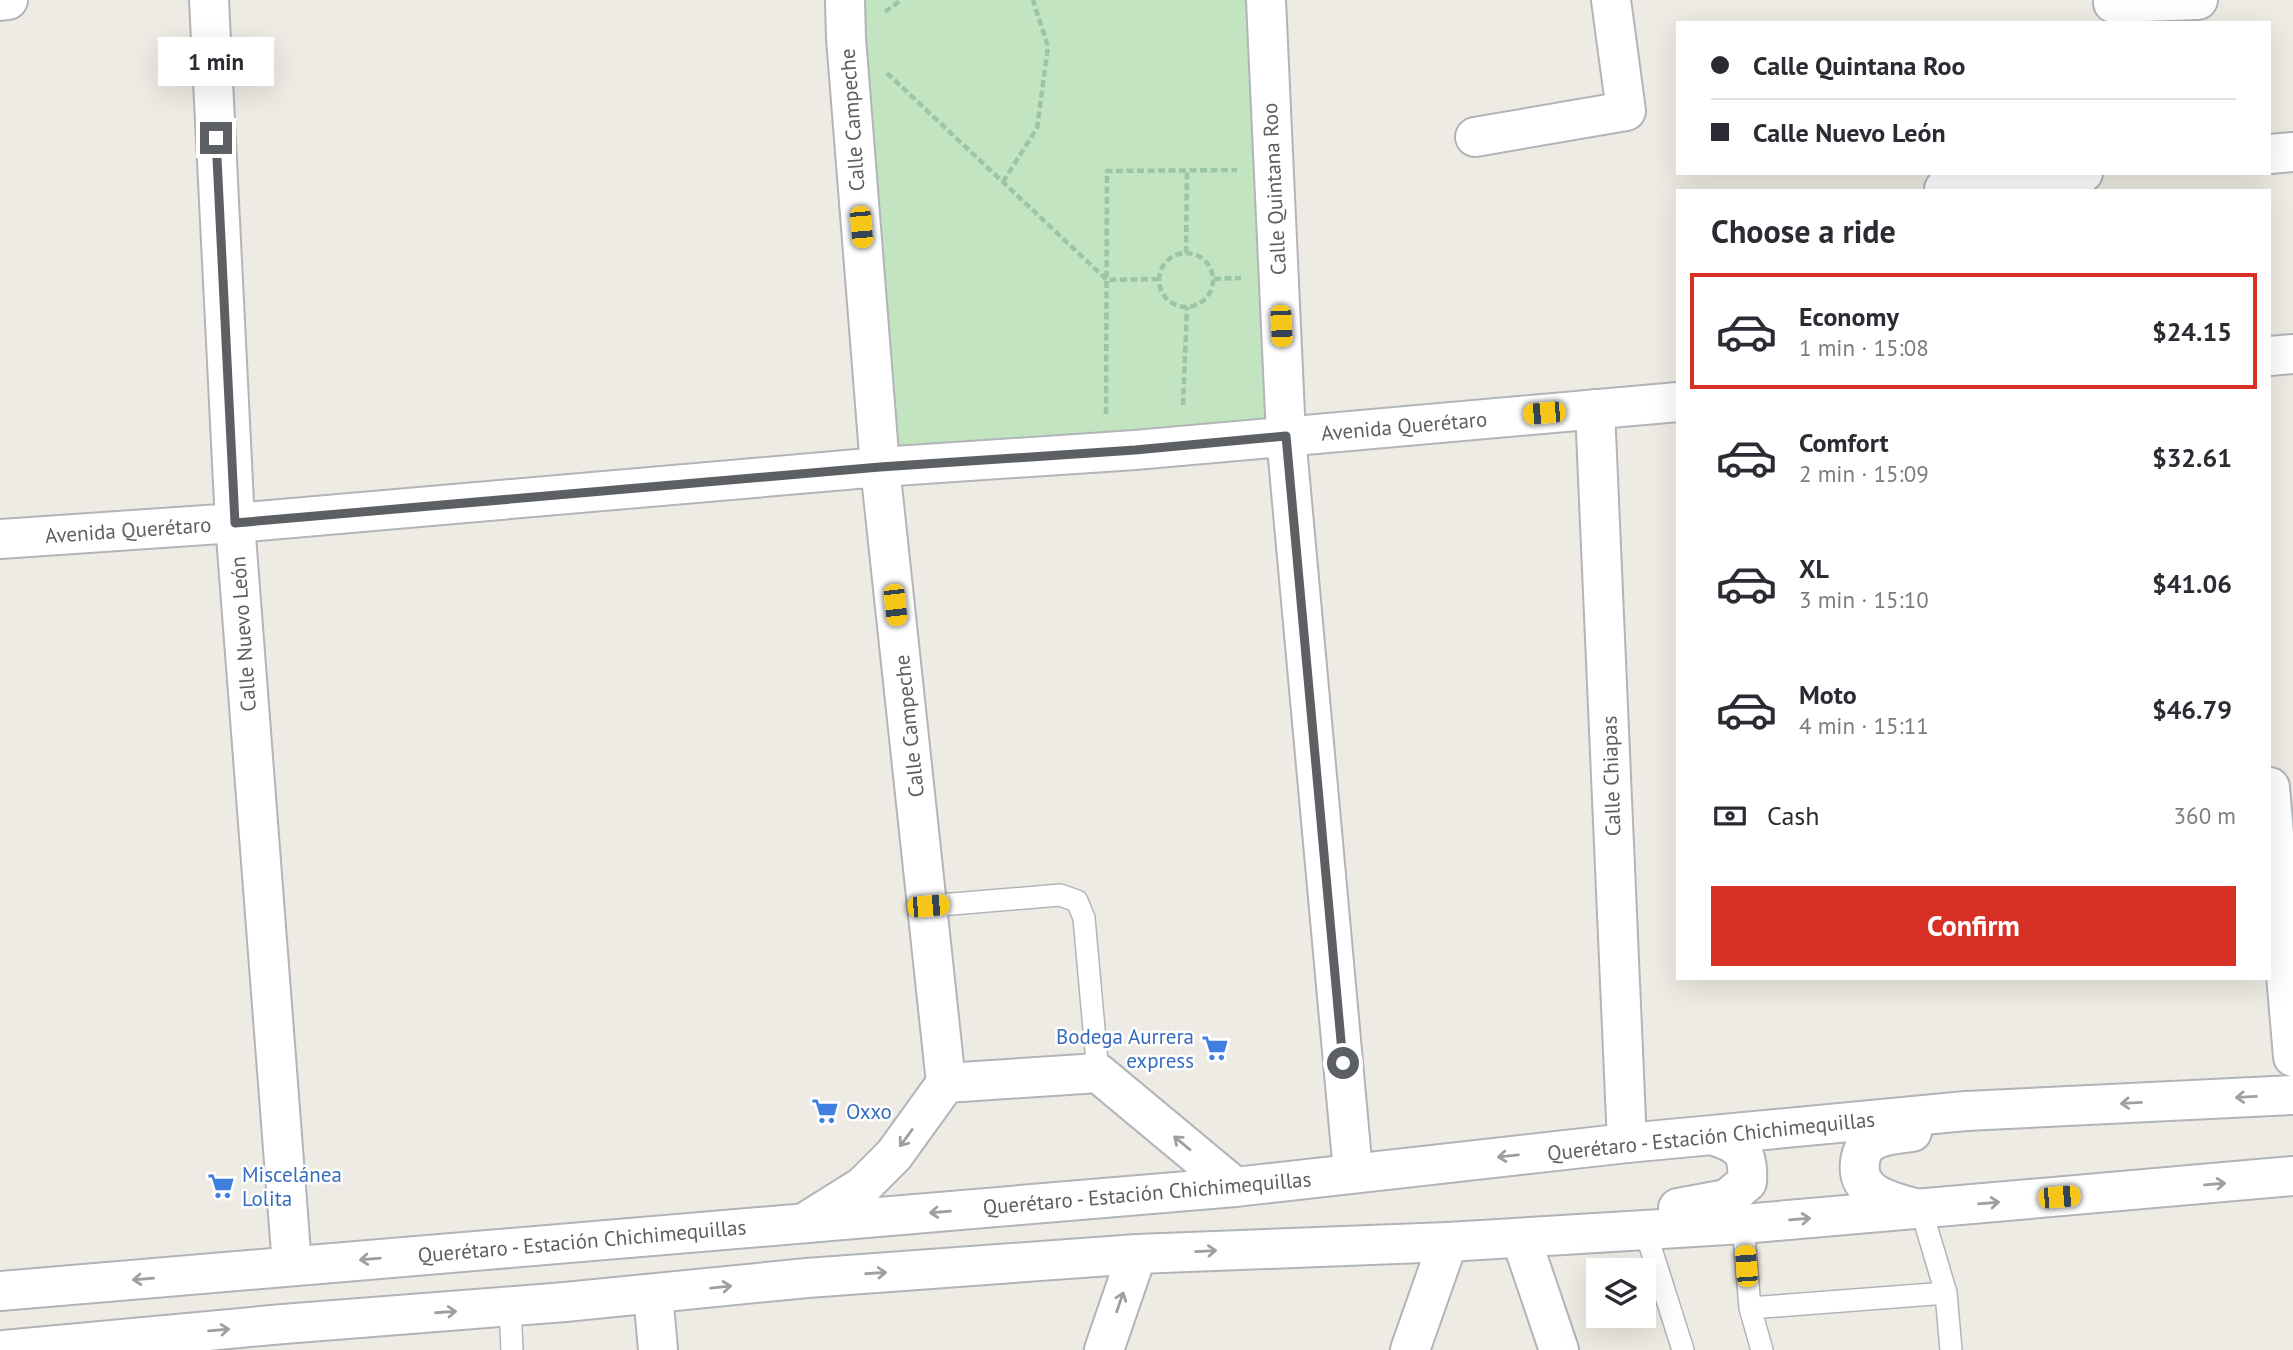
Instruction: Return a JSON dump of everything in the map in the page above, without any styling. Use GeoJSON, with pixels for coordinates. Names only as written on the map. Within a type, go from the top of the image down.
{"type":"FeatureCollection","features":[{"type":"Feature","properties":{"kind":"street"},"geometry":{"type":"LineString","coordinates":[[0,1],[8,0]]}},
{"type":"Feature","properties":{"kind":"street","name":"Calle Nuevo León"},"geometry":{"type":"LineString","coordinates":[[209,0],[235,523],[292,1266]]}},
{"type":"Feature","properties":{"kind":"street","name":"Calle Campeche"},"geometry":{"type":"LineString","coordinates":[[845,0],[880,467],[946,1083]]}},
{"type":"Feature","properties":{"kind":"street","name":"Calle Quintana Roo"},"geometry":{"type":"LineString","coordinates":[[1266,0],[1286,436],[1353,1172]]}},
{"type":"Feature","properties":{"kind":"street"},"geometry":{"type":"LineString","coordinates":[[1475,137],[1626,111],[1611,0]]}},
{"type":"Feature","properties":{"kind":"street"},"geometry":{"type":"LineString","coordinates":[[2115,9],[2198,0]]}},
{"type":"Feature","properties":{"kind":"street"},"geometry":{"type":"LineString","coordinates":[[2271,154],[2293,152]]}},
{"type":"Feature","properties":{"kind":"street"},"geometry":{"type":"LineString","coordinates":[[1944,189],[2066,175]]}},
{"type":"Feature","properties":{"kind":"street"},"geometry":{"type":"LineString","coordinates":[[2271,356],[2293,354]]}},
{"type":"Feature","properties":{"kind":"street","name":"Avenida Querétaro"},"geometry":{"type":"LineString","coordinates":[[0,539],[235,523],[880,467],[1135,450],[1676,402]]}},
{"type":"Feature","properties":{"kind":"street","name":"Calle Chiapas"},"geometry":{"type":"LineString","coordinates":[[1595,409],[1627,1143]]}},
{"type":"Feature","properties":{"kind":"street"},"geometry":{"type":"LineString","coordinates":[[2271,799],[2293,1057]]}},
{"type":"Feature","properties":{"kind":"street"},"geometry":{"type":"LineString","coordinates":[[804,1223],[863,1186],[894,1155],[946,1083],[1098,1073],[1235,1187]]}},
{"type":"Feature","properties":{"kind":"street","name":"Querétaro - Estación Chichimequillas"},"geometry":{"type":"LineString","coordinates":[[0,1291],[1235,1187],[1627,1143],[1966,1111],[2293,1095]]}},
{"type":"Feature","properties":{"kind":"street"},"geometry":{"type":"LineString","coordinates":[[1920,1209],[1881,1198],[1868,1189],[1861,1176],[1863,1149],[1872,1141],[1928,1129],[1966,1111]]}},
{"type":"Feature","properties":{"kind":"street"},"geometry":{"type":"LineString","coordinates":[[1296,1247],[1643,1213],[1704,1205],[1727,1199],[1747,1182],[1748,1167],[1744,1153],[1734,1142],[1715,1136]]}},
{"type":"Feature","properties":{"kind":"street"},"geometry":{"type":"LineString","coordinates":[[5,1350],[284,1337],[510,1307],[807,1278],[1137,1254],[1448,1242],[1743,1224],[2293,1177]]}},
{"type":"Feature","properties":{"kind":"street"},"geometry":{"type":"LineString","coordinates":[[1521,1238],[1559,1350]]}},
{"type":"Feature","properties":{"kind":"street"},"geometry":{"type":"LineString","coordinates":[[1410,1350],[1448,1242]]}},
{"type":"Feature","properties":{"kind":"street"},"geometry":{"type":"LineString","coordinates":[[1104,1350],[1137,1254]]}},
{"type":"Feature","properties":{"kind":"street"},"geometry":{"type":"LineString","coordinates":[[653,1294],[658,1350]]}},
{"type":"Feature","properties":{"kind":"lane"},"geometry":{"type":"LineString","coordinates":[[928,906],[1060,895],[1077,901],[1084,918],[1098,1073]]}},
{"type":"Feature","properties":{"kind":"lane"},"geometry":{"type":"LineString","coordinates":[[1920,1209],[1946,1293],[1951,1350]]}},
{"type":"Feature","properties":{"kind":"lane"},"geometry":{"type":"LineString","coordinates":[[1743,1224],[1749,1308],[1762,1350]]}},
{"type":"Feature","properties":{"kind":"lane"},"geometry":{"type":"LineString","coordinates":[[1645,1230],[1683,1350]]}},
{"type":"Feature","properties":{"kind":"lane"},"geometry":{"type":"LineString","coordinates":[[1749,1308],[1946,1293]]}},
{"type":"Feature","properties":{"kind":"lane"},"geometry":{"type":"LineString","coordinates":[[510,1307],[512,1350]]}},
{"type":"Feature","properties":{"kind":"path"},"geometry":{"type":"LineString","coordinates":[[881,16],[901,0]]}},
{"type":"Feature","properties":{"kind":"path"},"geometry":{"type":"LineString","coordinates":[[1003,182],[1037,128],[1048,47],[1033,0]]}},
{"type":"Feature","properties":{"kind":"path"},"geometry":{"type":"LineString","coordinates":[[882,68],[1107,280],[1158,279]]}},
{"type":"Feature","properties":{"kind":"path"},"geometry":{"type":"LineString","coordinates":[[1106,422],[1107,171],[1242,170]]}},
{"type":"Feature","properties":{"kind":"path"},"geometry":{"type":"LineString","coordinates":[[1186,253],[1187,171]]}},
{"type":"Feature","properties":{"kind":"path"},"geometry":{"type":"LineString","coordinates":[[1186,253],[1203,258],[1211,267],[1214,279],[1210,294],[1198,305],[1187,307],[1176,305],[1167,299],[1158,279],[1161,268],[1169,258],[1186,253]]}},
{"type":"Feature","properties":{"kind":"path"},"geometry":{"type":"LineString","coordinates":[[1183,405],[1187,307]]}},
{"type":"Feature","properties":{"kind":"green space"},"geometry":{"type":"Polygon","coordinates":[[[849,0],[1261,0],[1281,430],[885,461],[849,0]]]}},
{"type":"Feature","properties":{"kind":"place","name":"Bodega Aurrera express"},"geometry":{"type":"Point","coordinates":[1215,1048]}},
{"type":"Feature","properties":{"kind":"place","name":"Oxxo"},"geometry":{"type":"Point","coordinates":[825,1111]}},
{"type":"Feature","properties":{"kind":"place","name":"Miscelánea Lolita"},"geometry":{"type":"Point","coordinates":[221,1186]}},
{"type":"Feature","properties":{"kind":"route"},"geometry":{"type":"LineString","coordinates":[[216,138],[235,523],[880,467],[1135,450],[1286,436],[1343,1063]]}}]}
